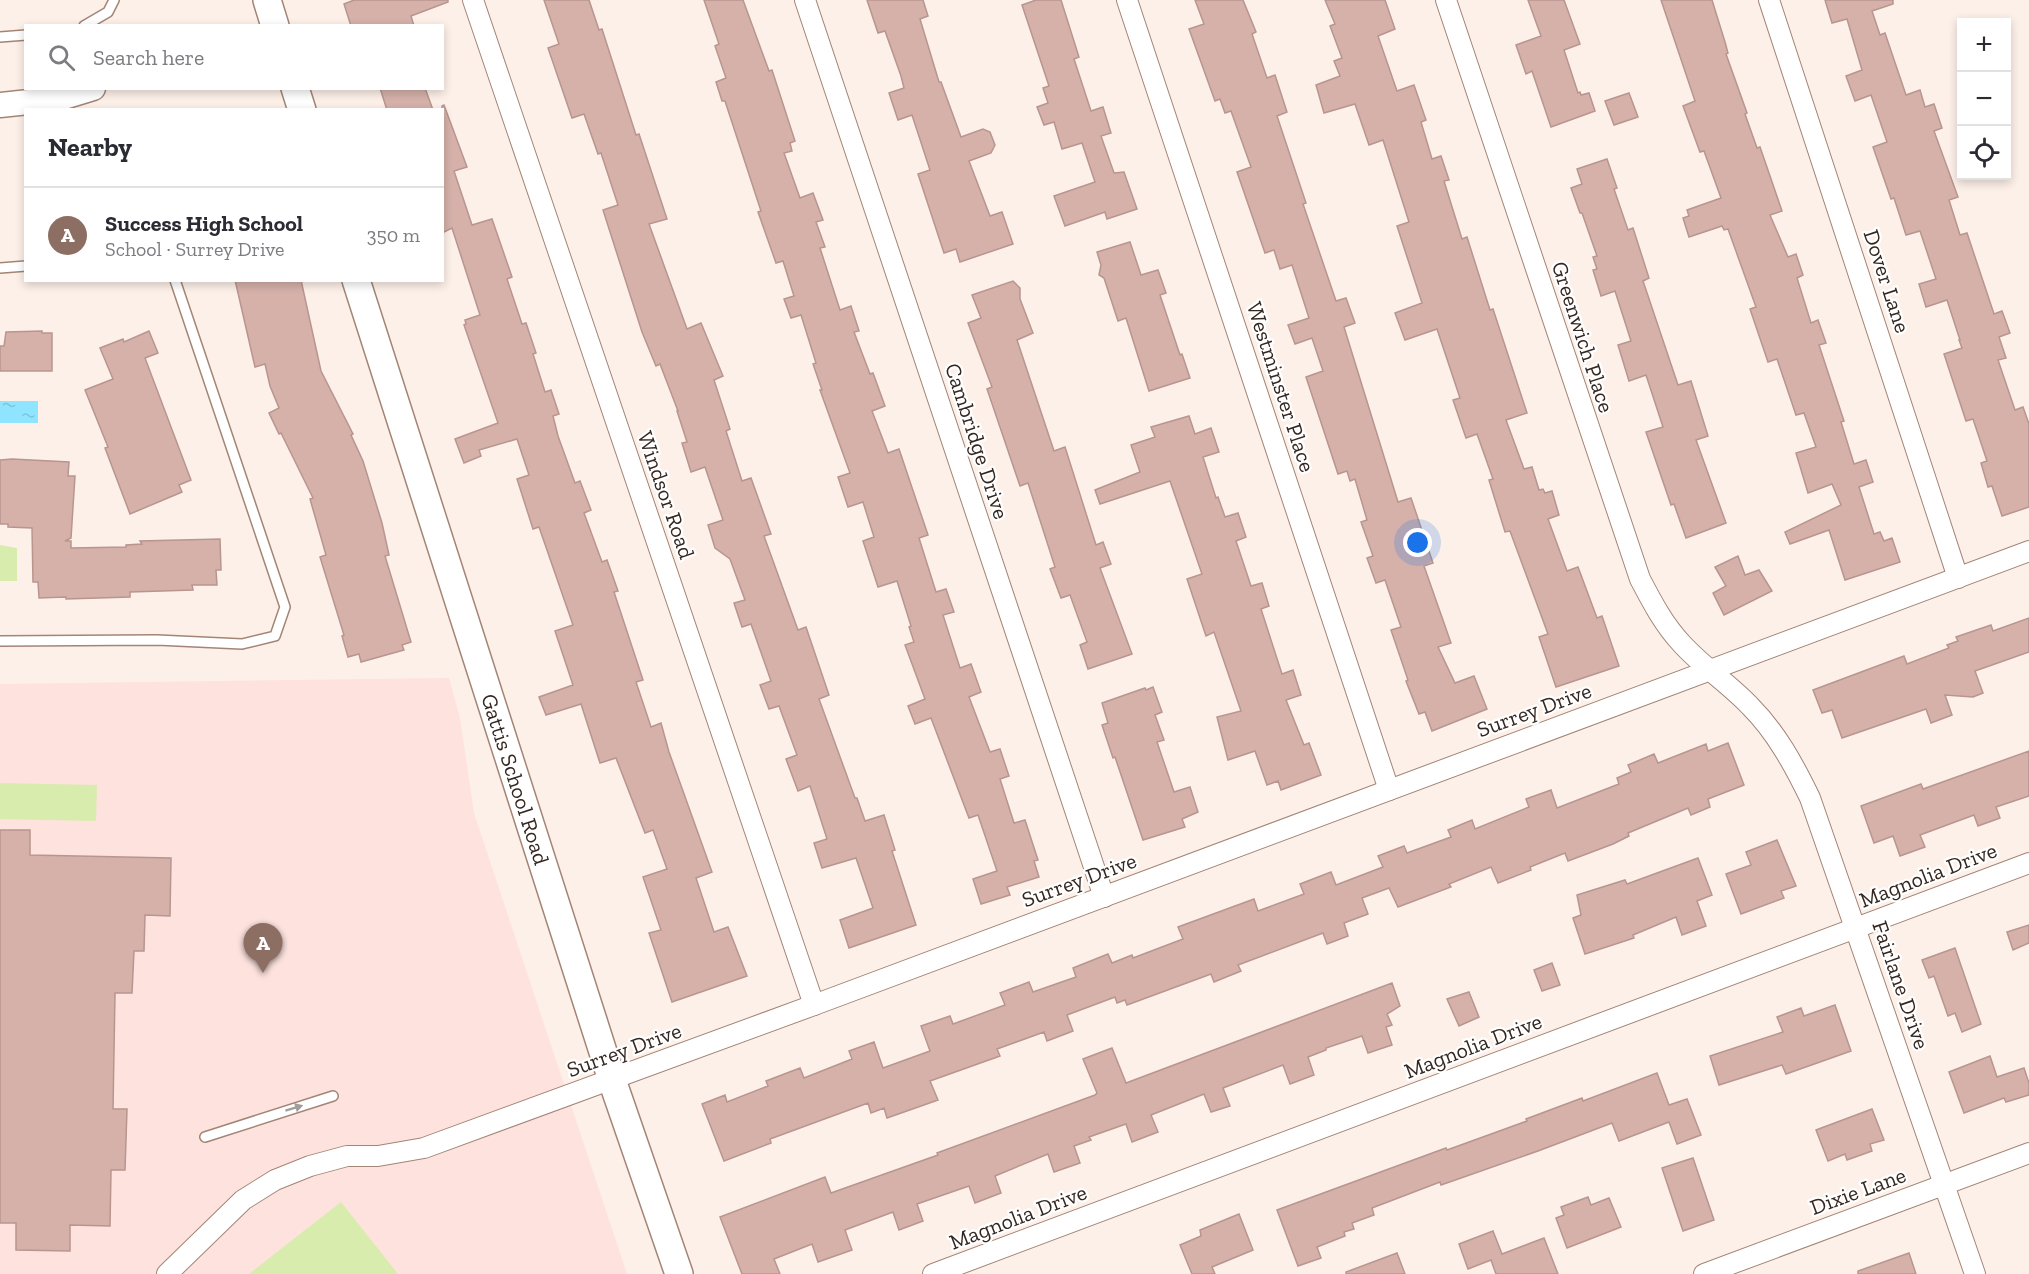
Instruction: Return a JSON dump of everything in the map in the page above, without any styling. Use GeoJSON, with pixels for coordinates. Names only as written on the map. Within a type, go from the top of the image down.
{"type":"FeatureCollection","features":[{"type":"Feature","properties":{"kind":"main road"},"geometry":{"type":"LineString","coordinates":[[267,0],[274,24]]}},
{"type":"Feature","properties":{"kind":"main road"},"geometry":{"type":"LineString","coordinates":[[296,90],[301,108]]}},
{"type":"Feature","properties":{"kind":"main road","name":"Gattis School Road"},"geometry":{"type":"LineString","coordinates":[[357,282],[612,1080],[679,1274]]}},
{"type":"Feature","properties":{"kind":"street","name":"Windsor Road"},"geometry":{"type":"LineString","coordinates":[[473,0],[814,1005]]}},
{"type":"Feature","properties":{"kind":"street","name":"Cambridge Drive"},"geometry":{"type":"LineString","coordinates":[[805,0],[1104,897]]}},
{"type":"Feature","properties":{"kind":"street","name":"Westminster Place"},"geometry":{"type":"LineString","coordinates":[[1127,0],[1389,790]]}},
{"type":"Feature","properties":{"kind":"street","name":"Greenwich Place"},"geometry":{"type":"LineString","coordinates":[[1446,0],[1632,561],[1654,605],[1670,630],[1710,670]]}},
{"type":"Feature","properties":{"kind":"street","name":"Dover Lane"},"geometry":{"type":"LineString","coordinates":[[1769,0],[1958,578]]}},
{"type":"Feature","properties":{"kind":"street"},"geometry":{"type":"LineString","coordinates":[[0,105],[57,99],[86,90]]}},
{"type":"Feature","properties":{"kind":"street","name":"Surrey Drive"},"geometry":{"type":"LineString","coordinates":[[167,1274],[243,1200],[274,1180],[310,1166],[347,1156],[378,1156],[424,1148],[814,1005],[2029,551]]}},
{"type":"Feature","properties":{"kind":"street","name":"Fairlane Drive"},"geometry":{"type":"LineString","coordinates":[[1710,670],[1751,706],[1768,726],[1792,761],[1810,798],[1975,1274]]}},
{"type":"Feature","properties":{"kind":"street","name":"Magnolia Drive"},"geometry":{"type":"LineString","coordinates":[[933,1274],[2029,863]]}},
{"type":"Feature","properties":{"kind":"street","name":"Dixie Lane"},"geometry":{"type":"LineString","coordinates":[[1704,1274],[2029,1153]]}},
{"type":"Feature","properties":{"kind":"lane"},"geometry":{"type":"LineString","coordinates":[[87,24],[108,12],[114,0]]}},
{"type":"Feature","properties":{"kind":"lane"},"geometry":{"type":"LineString","coordinates":[[0,38],[24,35]]}},
{"type":"Feature","properties":{"kind":"lane"},"geometry":{"type":"LineString","coordinates":[[0,268],[24,266]]}},
{"type":"Feature","properties":{"kind":"lane"},"geometry":{"type":"LineString","coordinates":[[0,641],[157,640],[242,644],[275,636],[285,607],[177,282]]}},
{"type":"Feature","properties":{"kind":"lane"},"geometry":{"type":"LineString","coordinates":[[205,1137],[333,1096]]}},
{"type":"Feature","properties":{"kind":"shaded area"},"geometry":{"type":"Polygon","coordinates":[[[449,678],[460,718],[474,813],[627,1274],[0,1274],[0,684],[449,678]]]}},
{"type":"Feature","properties":{"kind":"green space"},"geometry":{"type":"Polygon","coordinates":[[[0,545],[17,548],[17,581],[0,581],[0,545]]]}},
{"type":"Feature","properties":{"kind":"green space"},"geometry":{"type":"Polygon","coordinates":[[[0,783],[97,785],[96,821],[0,819],[0,783]]]}},
{"type":"Feature","properties":{"kind":"green space"},"geometry":{"type":"Polygon","coordinates":[[[341,1202],[398,1274],[249,1274],[341,1202]]]}},
{"type":"Feature","properties":{"kind":"water"},"geometry":{"type":"Polygon","coordinates":[[[0,401],[38,401],[38,423],[0,423],[0,401]]]}},
{"type":"Feature","properties":{"kind":"building"},"geometry":{"type":"Polygon","coordinates":[[[354,0],[448,0],[448,2],[411,16],[413,24],[350,24],[344,4],[354,0]]]}},
{"type":"Feature","properties":{"kind":"building"},"geometry":{"type":"Polygon","coordinates":[[[544,0],[589,0],[599,30],[602,29],[636,135],[639,134],[667,219],[649,224],[687,329],[701,323],[723,376],[714,380],[730,429],[726,431],[742,481],[751,478],[771,534],[764,536],[798,630],[806,627],[829,695],[819,699],[855,798],[857,798],[865,821],[884,815],[895,850],[892,851],[916,925],[849,948],[840,920],[873,908],[856,858],[822,868],[814,843],[827,839],[810,786],[798,791],[786,759],[797,755],[779,706],[769,709],[760,685],[771,681],[751,624],[742,627],[734,603],[745,600],[730,559],[715,548],[708,525],[723,520],[705,467],[691,472],[682,443],[687,442],[678,411],[660,364],[656,366],[642,332],[603,210],[618,205],[601,153],[598,154],[584,114],[572,118],[548,48],[559,44],[544,0]]]}},
{"type":"Feature","properties":{"kind":"building"},"geometry":{"type":"Polygon","coordinates":[[[704,0],[743,0],[769,71],[772,70],[795,141],[790,143],[792,151],[784,153],[800,198],[813,193],[823,220],[816,222],[825,247],[820,248],[840,310],[851,306],[859,331],[854,332],[885,406],[872,411],[888,453],[899,449],[928,535],[919,538],[936,592],[946,589],[954,612],[943,615],[960,668],[971,664],[981,692],[969,697],[990,752],[1000,749],[1009,776],[1000,779],[1014,823],[1025,820],[1038,860],[1034,861],[1039,877],[1007,887],[1010,895],[981,904],[973,879],[997,871],[978,815],[969,818],[931,718],[915,724],[908,706],[925,699],[905,645],[914,642],[909,627],[911,626],[897,581],[878,587],[863,541],[874,537],[863,502],[848,507],[838,477],[850,473],[820,390],[822,390],[813,364],[816,363],[801,315],[791,318],[784,299],[794,296],[783,261],[776,263],[758,212],[761,211],[725,101],[722,101],[716,82],[726,78],[715,46],[719,44],[704,0]]]}},
{"type":"Feature","properties":{"kind":"building"},"geometry":{"type":"Polygon","coordinates":[[[867,0],[923,0],[928,16],[920,19],[939,82],[941,82],[961,137],[983,129],[990,132],[995,145],[991,153],[969,161],[990,216],[1002,212],[1013,244],[960,262],[956,249],[944,253],[918,174],[930,170],[912,115],[898,120],[889,93],[904,88],[901,76],[885,31],[878,33],[867,0]]]}},
{"type":"Feature","properties":{"kind":"building"},"geometry":{"type":"Polygon","coordinates":[[[1036,0],[1061,0],[1079,57],[1074,59],[1091,111],[1103,107],[1111,133],[1101,136],[1114,173],[1124,172],[1137,209],[1107,219],[1105,212],[1065,226],[1054,196],[1095,182],[1082,143],[1062,149],[1054,122],[1044,125],[1037,107],[1048,103],[1043,88],[1049,86],[1022,5],[1036,0]]]}},
{"type":"Feature","properties":{"kind":"building"},"geometry":{"type":"Polygon","coordinates":[[[1195,0],[1243,0],[1256,32],[1252,34],[1267,78],[1275,75],[1287,112],[1277,116],[1306,203],[1303,204],[1336,301],[1346,298],[1355,323],[1344,327],[1398,502],[1411,498],[1433,563],[1424,566],[1451,643],[1438,647],[1455,683],[1474,676],[1487,709],[1432,731],[1425,712],[1419,714],[1406,681],[1408,680],[1391,630],[1401,627],[1385,580],[1376,583],[1367,558],[1373,556],[1361,522],[1367,520],[1355,479],[1350,481],[1347,471],[1338,474],[1306,377],[1323,371],[1312,338],[1295,344],[1288,325],[1309,318],[1292,265],[1280,269],[1274,250],[1265,253],[1237,172],[1251,167],[1231,111],[1225,113],[1220,99],[1215,101],[1189,29],[1204,24],[1195,0]]]}},
{"type":"Feature","properties":{"kind":"building"},"geometry":{"type":"Polygon","coordinates":[[[1325,0],[1385,0],[1395,29],[1378,36],[1397,91],[1414,85],[1426,120],[1421,122],[1432,159],[1441,156],[1449,180],[1444,181],[1462,239],[1467,237],[1527,413],[1506,420],[1524,469],[1532,467],[1539,490],[1543,489],[1545,493],[1552,491],[1559,515],[1548,519],[1567,571],[1578,567],[1597,618],[1602,616],[1619,666],[1556,687],[1539,637],[1548,634],[1510,531],[1505,532],[1489,480],[1493,479],[1477,434],[1466,438],[1453,400],[1460,398],[1437,329],[1405,340],[1395,313],[1422,303],[1397,226],[1409,222],[1383,140],[1369,145],[1355,104],[1324,113],[1316,85],[1340,76],[1334,61],[1342,58],[1330,26],[1335,24],[1325,0]]]}},
{"type":"Feature","properties":{"kind":"building"},"geometry":{"type":"Polygon","coordinates":[[[1528,0],[1564,0],[1580,44],[1564,50],[1578,93],[1580,92],[1581,95],[1589,93],[1595,111],[1551,127],[1532,71],[1526,74],[1516,45],[1541,36],[1528,0]]]}},
{"type":"Feature","properties":{"kind":"building"},"geometry":{"type":"Polygon","coordinates":[[[1661,0],[1712,0],[1728,53],[1726,54],[1747,113],[1745,114],[1757,148],[1760,147],[1782,211],[1770,215],[1788,257],[1796,254],[1803,275],[1797,278],[1811,323],[1818,320],[1826,343],[1819,345],[1844,421],[1841,422],[1854,464],[1866,460],[1873,482],[1859,487],[1874,534],[1880,532],[1884,541],[1892,538],[1900,562],[1845,580],[1829,530],[1790,544],[1785,532],[1841,505],[1832,484],[1808,493],[1796,453],[1816,447],[1804,413],[1796,415],[1777,359],[1768,362],[1750,309],[1756,307],[1728,229],[1724,230],[1722,226],[1689,237],[1683,218],[1689,216],[1687,210],[1721,198],[1704,151],[1700,152],[1683,106],[1695,101],[1661,0]]]}},
{"type":"Feature","properties":{"kind":"building"},"geometry":{"type":"Polygon","coordinates":[[[1825,0],[1893,0],[1893,4],[1872,11],[1880,35],[1885,33],[1906,95],[1920,90],[1925,107],[1934,104],[1942,128],[1934,131],[1958,197],[1949,200],[1960,235],[1967,233],[1994,314],[2002,311],[2010,333],[1999,337],[2006,358],[1998,360],[2015,410],[2023,407],[2029,424],[2029,507],[2002,516],[1992,486],[1988,487],[1981,463],[1987,461],[1973,419],[1966,421],[1944,354],[1962,348],[1947,300],[1926,307],[1919,284],[1936,279],[1920,231],[1906,235],[1894,198],[1891,199],[1873,147],[1887,142],[1871,95],[1855,101],[1846,76],[1862,70],[1847,19],[1832,23],[1825,0]]]}},
{"type":"Feature","properties":{"kind":"building"},"geometry":{"type":"Polygon","coordinates":[[[381,90],[426,90],[432,108],[386,108],[381,90]]]}},
{"type":"Feature","properties":{"kind":"building"},"geometry":{"type":"Polygon","coordinates":[[[1629,93],[1638,117],[1614,125],[1605,101],[1629,93]]]}},
{"type":"Feature","properties":{"kind":"building"},"geometry":{"type":"Polygon","coordinates":[[[444,105],[467,167],[454,171],[472,225],[492,219],[512,277],[507,279],[522,324],[526,323],[545,392],[551,390],[559,414],[553,416],[558,436],[575,483],[580,481],[591,510],[584,513],[602,562],[607,560],[618,591],[614,592],[643,680],[636,682],[651,727],[661,723],[669,752],[712,872],[696,878],[714,932],[728,927],[747,976],[672,1002],[649,933],[661,930],[643,877],[667,869],[653,830],[645,833],[616,758],[600,763],[581,704],[546,715],[539,697],[573,685],[555,631],[573,625],[539,527],[533,529],[517,479],[529,475],[517,439],[479,450],[481,456],[464,463],[455,439],[498,423],[464,325],[465,320],[480,315],[452,228],[444,232],[444,108],[442,106],[444,105]]]}},
{"type":"Feature","properties":{"kind":"building"},"geometry":{"type":"Polygon","coordinates":[[[1607,159],[1628,230],[1633,228],[1649,278],[1643,281],[1678,385],[1691,381],[1708,436],[1696,440],[1726,523],[1686,538],[1674,504],[1671,505],[1646,432],[1663,427],[1646,375],[1629,381],[1618,345],[1631,341],[1615,291],[1601,296],[1593,270],[1597,269],[1593,257],[1597,256],[1571,188],[1582,184],[1577,169],[1607,159]]]}},
{"type":"Feature","properties":{"kind":"building"},"geometry":{"type":"Polygon","coordinates":[[[1130,242],[1141,275],[1158,270],[1166,293],[1160,295],[1190,378],[1149,391],[1126,318],[1118,321],[1104,278],[1099,275],[1101,265],[1097,252],[1130,242]]]}},
{"type":"Feature","properties":{"kind":"building"},"geometry":{"type":"Polygon","coordinates":[[[1013,281],[1020,288],[1020,299],[1033,333],[1017,340],[1054,451],[1065,447],[1096,545],[1103,542],[1111,564],[1100,568],[1132,654],[1088,669],[1080,645],[1087,642],[1070,595],[1061,598],[1050,569],[1055,567],[1028,483],[1020,486],[987,389],[992,387],[968,323],[981,318],[972,295],[1013,281]]]}},
{"type":"Feature","properties":{"kind":"building"},"geometry":{"type":"Polygon","coordinates":[[[235,282],[301,282],[321,371],[353,434],[351,435],[363,461],[382,523],[389,555],[385,556],[411,642],[402,645],[404,650],[361,662],[359,654],[348,657],[342,636],[344,635],[320,557],[326,555],[310,499],[313,498],[269,413],[279,408],[270,386],[265,364],[255,367],[235,282]]]}},
{"type":"Feature","properties":{"kind":"building"},"geometry":{"type":"Polygon","coordinates":[[[42,331],[42,333],[52,333],[52,371],[0,371],[0,346],[4,346],[6,332],[42,331]]]}},
{"type":"Feature","properties":{"kind":"building"},"geometry":{"type":"Polygon","coordinates":[[[149,331],[158,353],[145,358],[191,480],[179,485],[182,492],[130,514],[105,448],[108,447],[85,390],[113,379],[100,348],[123,339],[124,342],[149,331]]]}},
{"type":"Feature","properties":{"kind":"building"},"geometry":{"type":"Polygon","coordinates":[[[1189,416],[1195,434],[1211,428],[1219,452],[1203,457],[1216,498],[1218,497],[1225,517],[1238,513],[1246,537],[1236,541],[1251,586],[1262,583],[1269,606],[1261,609],[1282,674],[1293,670],[1301,695],[1286,700],[1304,745],[1309,743],[1321,775],[1281,790],[1278,781],[1267,785],[1255,751],[1228,760],[1217,717],[1241,711],[1214,632],[1206,636],[1187,579],[1202,574],[1170,481],[1100,504],[1095,490],[1140,472],[1131,445],[1155,437],[1151,427],[1189,416]]]}},
{"type":"Feature","properties":{"kind":"building"},"geometry":{"type":"Polygon","coordinates":[[[0,460],[69,462],[68,476],[75,476],[71,538],[65,541],[71,541],[71,548],[126,547],[126,545],[142,544],[140,541],[220,539],[221,570],[216,570],[217,585],[192,585],[193,590],[130,592],[130,597],[39,598],[38,582],[33,582],[32,528],[8,527],[8,524],[0,524],[0,460]]]}},
{"type":"Feature","properties":{"kind":"building"},"geometry":{"type":"Polygon","coordinates":[[[1738,556],[1745,575],[1759,570],[1772,591],[1724,615],[1713,593],[1726,586],[1715,567],[1738,556]]]}},
{"type":"Feature","properties":{"kind":"building"},"geometry":{"type":"Polygon","coordinates":[[[2029,618],[2029,652],[1975,671],[1983,693],[1973,697],[1945,695],[1952,715],[1931,723],[1926,709],[1842,738],[1832,710],[1822,713],[1813,690],[1904,656],[1907,664],[1949,648],[1947,645],[1958,641],[1956,637],[1991,625],[1993,631],[2029,618]]]}},
{"type":"Feature","properties":{"kind":"building"},"geometry":{"type":"Polygon","coordinates":[[[1153,687],[1162,712],[1155,715],[1164,740],[1157,742],[1174,792],[1190,787],[1198,812],[1182,819],[1185,827],[1143,840],[1102,725],[1108,723],[1102,703],[1153,687]]]}},
{"type":"Feature","properties":{"kind":"building"},"geometry":{"type":"Polygon","coordinates":[[[1728,743],[1744,785],[1708,799],[1710,807],[1691,815],[1688,808],[1628,833],[1629,836],[1613,844],[1568,861],[1565,853],[1498,883],[1491,867],[1449,884],[1451,887],[1398,907],[1389,888],[1362,898],[1368,914],[1344,923],[1348,936],[1327,944],[1323,933],[1238,965],[1241,971],[1214,982],[1211,974],[1127,1005],[1125,1000],[1117,1003],[1115,997],[1067,1015],[1073,1031],[1047,1041],[1044,1032],[997,1049],[1000,1056],[930,1081],[938,1100],[887,1118],[884,1108],[871,1113],[868,1103],[770,1139],[771,1143],[724,1161],[702,1104],[725,1095],[727,1102],[768,1086],[766,1081],[800,1068],[804,1078],[852,1059],[849,1051],[874,1042],[883,1068],[930,1051],[921,1026],[950,1016],[953,1024],[1005,1005],[1000,993],[1029,982],[1033,992],[1076,977],[1073,968],[1108,954],[1112,963],[1132,955],[1133,958],[1183,939],[1178,927],[1254,899],[1258,911],[1304,894],[1300,884],[1331,872],[1336,885],[1383,867],[1378,856],[1404,846],[1407,853],[1451,837],[1448,830],[1472,820],[1475,829],[1529,807],[1526,799],[1551,790],[1557,808],[1619,784],[1617,778],[1631,772],[1628,765],[1654,754],[1658,763],[1706,744],[1708,751],[1728,743]]]}},
{"type":"Feature","properties":{"kind":"building"},"geometry":{"type":"Polygon","coordinates":[[[2029,751],[2029,796],[1996,807],[2000,818],[1978,826],[1974,815],[1920,835],[1925,847],[1900,856],[1893,836],[1874,843],[1861,806],[1921,784],[1923,789],[2029,751]]]}},
{"type":"Feature","properties":{"kind":"building"},"geometry":{"type":"Polygon","coordinates":[[[0,830],[30,830],[30,855],[171,858],[170,916],[145,915],[144,951],[134,951],[132,993],[115,993],[113,1109],[127,1109],[125,1170],[111,1170],[110,1226],[70,1225],[70,1251],[16,1250],[16,1223],[0,1223],[0,830]]]}},
{"type":"Feature","properties":{"kind":"building"},"geometry":{"type":"Polygon","coordinates":[[[1777,840],[1796,886],[1781,891],[1784,898],[1741,914],[1726,874],[1751,865],[1746,852],[1777,840]]]}},
{"type":"Feature","properties":{"kind":"building"},"geometry":{"type":"Polygon","coordinates":[[[1698,858],[1712,895],[1697,901],[1706,926],[1682,935],[1676,917],[1633,935],[1634,938],[1585,954],[1573,918],[1581,915],[1577,895],[1625,880],[1627,884],[1698,858]]]}},
{"type":"Feature","properties":{"kind":"building"},"geometry":{"type":"Polygon","coordinates":[[[2029,925],[2029,943],[2013,950],[2007,932],[2029,925]]]}},
{"type":"Feature","properties":{"kind":"building"},"geometry":{"type":"Polygon","coordinates":[[[1955,948],[1981,1024],[1962,1032],[1955,1013],[1948,1016],[1934,976],[1929,978],[1922,960],[1955,948]]]}},
{"type":"Feature","properties":{"kind":"building"},"geometry":{"type":"Polygon","coordinates":[[[1552,963],[1560,985],[1542,991],[1534,970],[1552,963]]]}},
{"type":"Feature","properties":{"kind":"building"},"geometry":{"type":"Polygon","coordinates":[[[1392,983],[1400,1006],[1387,1014],[1392,1025],[1386,1027],[1392,1045],[1368,1053],[1362,1036],[1326,1048],[1308,1057],[1314,1075],[1290,1084],[1283,1065],[1223,1088],[1230,1106],[1211,1112],[1204,1094],[1151,1115],[1158,1132],[1132,1142],[1126,1124],[1089,1137],[1091,1140],[1074,1146],[1080,1163],[1054,1172],[1048,1154],[995,1176],[1001,1193],[975,1203],[969,1186],[917,1204],[923,1221],[899,1230],[893,1212],[845,1230],[852,1250],[818,1262],[812,1244],[774,1259],[780,1274],[742,1274],[720,1217],[825,1177],[831,1193],[1095,1095],[1097,1093],[1083,1059],[1112,1048],[1126,1083],[1392,983]]]}},
{"type":"Feature","properties":{"kind":"building"},"geometry":{"type":"Polygon","coordinates":[[[1469,992],[1479,1017],[1459,1026],[1447,999],[1469,992]]]}},
{"type":"Feature","properties":{"kind":"building"},"geometry":{"type":"Polygon","coordinates":[[[1835,1005],[1851,1051],[1786,1074],[1782,1065],[1719,1085],[1710,1056],[1783,1032],[1777,1017],[1801,1008],[1804,1016],[1835,1005]]]}},
{"type":"Feature","properties":{"kind":"building"},"geometry":{"type":"Polygon","coordinates":[[[1990,1056],[1997,1077],[2024,1068],[2029,1083],[2029,1095],[2006,1102],[2004,1098],[1964,1113],[1949,1072],[1990,1056]]]}},
{"type":"Feature","properties":{"kind":"building"},"geometry":{"type":"Polygon","coordinates":[[[1657,1073],[1669,1105],[1687,1099],[1701,1135],[1677,1144],[1669,1122],[1619,1141],[1612,1123],[1441,1185],[1440,1182],[1372,1208],[1374,1215],[1352,1223],[1354,1229],[1344,1232],[1345,1236],[1317,1247],[1321,1258],[1298,1266],[1277,1210],[1527,1121],[1526,1119],[1582,1098],[1583,1101],[1657,1073]]]}},
{"type":"Feature","properties":{"kind":"building"},"geometry":{"type":"Polygon","coordinates":[[[1872,1109],[1884,1140],[1870,1144],[1872,1151],[1847,1160],[1845,1154],[1828,1161],[1816,1130],[1872,1109]]]}},
{"type":"Feature","properties":{"kind":"building"},"geometry":{"type":"Polygon","coordinates":[[[1693,1158],[1714,1220],[1683,1231],[1662,1168],[1693,1158]]]}},
{"type":"Feature","properties":{"kind":"building"},"geometry":{"type":"Polygon","coordinates":[[[1588,1197],[1591,1205],[1609,1198],[1621,1227],[1567,1248],[1556,1218],[1564,1215],[1561,1207],[1588,1197]]]}},
{"type":"Feature","properties":{"kind":"building"},"geometry":{"type":"Polygon","coordinates":[[[1239,1214],[1253,1250],[1212,1267],[1215,1274],[1192,1274],[1180,1245],[1201,1236],[1200,1230],[1239,1214]]]}},
{"type":"Feature","properties":{"kind":"building"},"geometry":{"type":"Polygon","coordinates":[[[1493,1231],[1502,1254],[1544,1238],[1558,1274],[1496,1274],[1491,1260],[1468,1269],[1459,1244],[1493,1231]]]}},
{"type":"Feature","properties":{"kind":"building"},"geometry":{"type":"Polygon","coordinates":[[[1397,1253],[1405,1274],[1346,1274],[1346,1272],[1397,1253]]]}},
{"type":"Feature","properties":{"kind":"building"},"geometry":{"type":"Polygon","coordinates":[[[1909,1253],[1916,1274],[1858,1274],[1858,1271],[1909,1253]]]}},
{"type":"Feature","properties":{"kind":"place","name":"Success High School"},"geometry":{"type":"Point","coordinates":[263,973]}}]}
